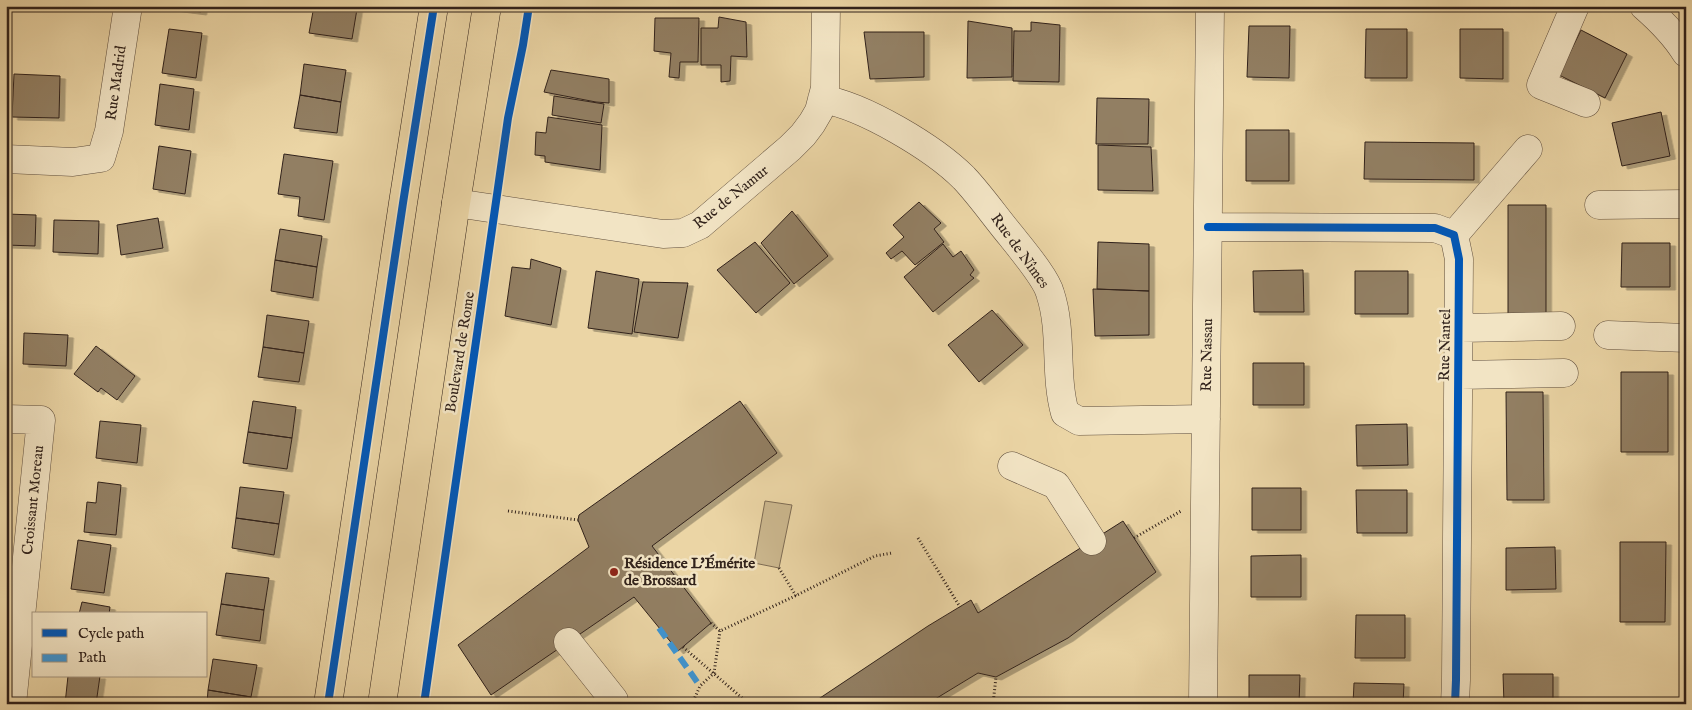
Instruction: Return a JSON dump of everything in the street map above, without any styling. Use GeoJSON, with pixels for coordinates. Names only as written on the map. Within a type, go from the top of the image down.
{"type":"FeatureCollection","features":[{"type":"Feature","properties":{"kind":"main road"},"geometry":{"type":"LineString","coordinates":[[328,704],[401,213],[434,6]]}},
{"type":"Feature","properties":{"kind":"main road","name":"Boulevard de Rome"},"geometry":{"type":"LineString","coordinates":[[382,704],[487,6]]}},
{"type":"Feature","properties":{"kind":"street","name":"Rue Madrid"},"geometry":{"type":"LineString","coordinates":[[6,159],[73,162],[101,158],[109,131],[128,6]]}},
{"type":"Feature","properties":{"kind":"street","name":"Rue de Namur"},"geometry":{"type":"LineString","coordinates":[[456,203],[663,234],[683,233],[700,225],[796,142],[812,123],[819,111],[826,76],[826,6]]}},
{"type":"Feature","properties":{"kind":"street","name":"Rue Nassau"},"geometry":{"type":"LineString","coordinates":[[1203,704],[1210,6]]}},
{"type":"Feature","properties":{"kind":"street"},"geometry":{"type":"LineString","coordinates":[[1575,6],[1541,85],[1586,103]]}},
{"type":"Feature","properties":{"kind":"street"},"geometry":{"type":"LineString","coordinates":[[1644,6],[1662,22],[1686,53]]}},
{"type":"Feature","properties":{"kind":"street","name":"Rue de Nîmes"},"geometry":{"type":"LineString","coordinates":[[822,99],[846,105],[886,123],[935,154],[964,178],[1027,256],[1050,290],[1057,316],[1060,396],[1065,413],[1079,421],[1206,419]]}},
{"type":"Feature","properties":{"kind":"street"},"geometry":{"type":"LineString","coordinates":[[1208,227],[1435,228],[1454,235],[1528,149]]}},
{"type":"Feature","properties":{"kind":"street"},"geometry":{"type":"LineString","coordinates":[[1599,205],[1686,204]]}},
{"type":"Feature","properties":{"kind":"street","name":"Rue Nantel"},"geometry":{"type":"LineString","coordinates":[[1454,235],[1459,259],[1460,328],[1455,704]]}},
{"type":"Feature","properties":{"kind":"street"},"geometry":{"type":"LineString","coordinates":[[1460,328],[1561,326]]}},
{"type":"Feature","properties":{"kind":"street"},"geometry":{"type":"LineString","coordinates":[[1608,335],[1686,338]]}},
{"type":"Feature","properties":{"kind":"street"},"geometry":{"type":"LineString","coordinates":[[1459,375],[1564,373]]}},
{"type":"Feature","properties":{"kind":"street","name":"Croissant Moreau"},"geometry":{"type":"LineString","coordinates":[[6,419],[41,420],[12,704]]}},
{"type":"Feature","properties":{"kind":"street"},"geometry":{"type":"LineString","coordinates":[[1012,466],[1056,485],[1092,541]]}},
{"type":"Feature","properties":{"kind":"street"},"geometry":{"type":"LineString","coordinates":[[568,642],[614,700]]}},
{"type":"Feature","properties":{"kind":"path"},"geometry":{"type":"LineString","coordinates":[[1134,538],[1206,496]]}},
{"type":"Feature","properties":{"kind":"path"},"geometry":{"type":"LineString","coordinates":[[508,511],[578,520]]}},
{"type":"Feature","properties":{"kind":"path"},"geometry":{"type":"LineString","coordinates":[[918,538],[960,607]]}},
{"type":"Feature","properties":{"kind":"path"},"geometry":{"type":"LineString","coordinates":[[720,631],[796,596],[875,556],[892,552]]}},
{"type":"Feature","properties":{"kind":"path"},"geometry":{"type":"LineString","coordinates":[[780,568],[796,596]]}},
{"type":"Feature","properties":{"kind":"path"},"geometry":{"type":"LineString","coordinates":[[711,623],[720,631]]}},
{"type":"Feature","properties":{"kind":"path"},"geometry":{"type":"LineString","coordinates":[[692,704],[700,686],[714,673],[720,631]]}},
{"type":"Feature","properties":{"kind":"path"},"geometry":{"type":"LineString","coordinates":[[683,647],[749,704]]}},
{"type":"Feature","properties":{"kind":"path"},"geometry":{"type":"LineString","coordinates":[[993,704],[996,677]]}},
{"type":"Feature","properties":{"kind":"shaded area"},"geometry":{"type":"Polygon","coordinates":[[[765,501],[792,505],[779,568],[754,563],[765,501]]]}},
{"type":"Feature","properties":{"kind":"building"},"geometry":{"type":"Polygon","coordinates":[[[170,6],[202,6],[201,12],[170,8],[170,6]]]}},
{"type":"Feature","properties":{"kind":"building"},"geometry":{"type":"Polygon","coordinates":[[[314,6],[340,6],[357,9],[352,39],[309,33],[314,6]]]}},
{"type":"Feature","properties":{"kind":"building"},"geometry":{"type":"Polygon","coordinates":[[[719,17],[746,22],[747,57],[731,56],[730,81],[721,82],[721,65],[701,65],[701,28],[718,28],[719,17]]]}},
{"type":"Feature","properties":{"kind":"building"},"geometry":{"type":"Polygon","coordinates":[[[655,18],[699,18],[698,62],[680,62],[679,78],[669,77],[671,53],[654,51],[655,18]]]}},
{"type":"Feature","properties":{"kind":"building"},"geometry":{"type":"Polygon","coordinates":[[[968,21],[1012,28],[1012,77],[967,78],[968,21]]]}},
{"type":"Feature","properties":{"kind":"building"},"geometry":{"type":"Polygon","coordinates":[[[1031,22],[1060,25],[1059,82],[1013,81],[1014,31],[1031,31],[1031,22]]]}},
{"type":"Feature","properties":{"kind":"building"},"geometry":{"type":"Polygon","coordinates":[[[1249,26],[1290,26],[1289,78],[1247,77],[1249,26]]]}},
{"type":"Feature","properties":{"kind":"building"},"geometry":{"type":"Polygon","coordinates":[[[169,29],[202,33],[196,78],[162,73],[169,29]]]}},
{"type":"Feature","properties":{"kind":"building"},"geometry":{"type":"Polygon","coordinates":[[[1366,29],[1407,29],[1407,78],[1365,78],[1366,29]]]}},
{"type":"Feature","properties":{"kind":"building"},"geometry":{"type":"Polygon","coordinates":[[[1460,29],[1503,29],[1503,79],[1460,78],[1460,29]]]}},
{"type":"Feature","properties":{"kind":"building"},"geometry":{"type":"Polygon","coordinates":[[[1581,30],[1627,54],[1605,98],[1559,75],[1581,30]]]}},
{"type":"Feature","properties":{"kind":"building"},"geometry":{"type":"Polygon","coordinates":[[[864,32],[924,32],[924,77],[870,79],[864,32]]]}},
{"type":"Feature","properties":{"kind":"building"},"geometry":{"type":"Polygon","coordinates":[[[304,64],[346,70],[341,102],[300,95],[304,64]]]}},
{"type":"Feature","properties":{"kind":"building"},"geometry":{"type":"Polygon","coordinates":[[[551,70],[609,79],[609,103],[544,92],[551,70]]]}},
{"type":"Feature","properties":{"kind":"building"},"geometry":{"type":"Polygon","coordinates":[[[14,74],[60,76],[59,118],[12,117],[14,74]]]}},
{"type":"Feature","properties":{"kind":"building"},"geometry":{"type":"Polygon","coordinates":[[[160,84],[194,89],[189,130],[155,125],[160,84]]]}},
{"type":"Feature","properties":{"kind":"building"},"geometry":{"type":"Polygon","coordinates":[[[300,95],[341,102],[337,133],[294,128],[300,95]]]}},
{"type":"Feature","properties":{"kind":"building"},"geometry":{"type":"Polygon","coordinates":[[[554,96],[604,104],[601,123],[552,115],[554,96]]]}},
{"type":"Feature","properties":{"kind":"building"},"geometry":{"type":"Polygon","coordinates":[[[1097,98],[1149,99],[1148,144],[1096,144],[1097,98]]]}},
{"type":"Feature","properties":{"kind":"building"},"geometry":{"type":"Polygon","coordinates":[[[1661,112],[1670,156],[1622,166],[1612,123],[1661,112]]]}},
{"type":"Feature","properties":{"kind":"building"},"geometry":{"type":"Polygon","coordinates":[[[548,117],[602,125],[600,170],[545,162],[545,156],[535,155],[536,132],[546,133],[548,117]]]}},
{"type":"Feature","properties":{"kind":"building"},"geometry":{"type":"Polygon","coordinates":[[[1246,130],[1289,130],[1289,181],[1246,181],[1246,130]]]}},
{"type":"Feature","properties":{"kind":"building"},"geometry":{"type":"Polygon","coordinates":[[[1365,142],[1474,143],[1474,180],[1364,179],[1365,142]]]}},
{"type":"Feature","properties":{"kind":"building"},"geometry":{"type":"Polygon","coordinates":[[[1098,145],[1151,147],[1153,191],[1098,190],[1098,145]]]}},
{"type":"Feature","properties":{"kind":"building"},"geometry":{"type":"Polygon","coordinates":[[[159,146],[191,151],[185,194],[153,189],[159,146]]]}},
{"type":"Feature","properties":{"kind":"building"},"geometry":{"type":"Polygon","coordinates":[[[284,154],[333,161],[324,220],[298,216],[300,197],[278,194],[284,154]]]}},
{"type":"Feature","properties":{"kind":"building"},"geometry":{"type":"Polygon","coordinates":[[[919,202],[941,223],[934,229],[944,242],[915,265],[902,251],[891,259],[886,253],[904,237],[893,225],[919,202]]]}},
{"type":"Feature","properties":{"kind":"building"},"geometry":{"type":"Polygon","coordinates":[[[1508,205],[1546,205],[1546,315],[1508,315],[1508,205]]]}},
{"type":"Feature","properties":{"kind":"building"},"geometry":{"type":"Polygon","coordinates":[[[792,211],[828,256],[794,284],[761,243],[792,211]]]}},
{"type":"Feature","properties":{"kind":"building"},"geometry":{"type":"Polygon","coordinates":[[[6,214],[36,215],[35,246],[6,245],[6,214]]]}},
{"type":"Feature","properties":{"kind":"building"},"geometry":{"type":"Polygon","coordinates":[[[158,218],[163,248],[121,255],[117,225],[158,218]]]}},
{"type":"Feature","properties":{"kind":"building"},"geometry":{"type":"Polygon","coordinates":[[[54,220],[99,221],[98,254],[53,252],[54,220]]]}},
{"type":"Feature","properties":{"kind":"building"},"geometry":{"type":"Polygon","coordinates":[[[280,229],[322,236],[317,267],[275,260],[280,229]]]}},
{"type":"Feature","properties":{"kind":"building"},"geometry":{"type":"Polygon","coordinates":[[[755,242],[790,283],[756,313],[717,270],[755,242]]]}},
{"type":"Feature","properties":{"kind":"building"},"geometry":{"type":"Polygon","coordinates":[[[1098,242],[1149,244],[1149,291],[1097,289],[1098,242]]]}},
{"type":"Feature","properties":{"kind":"building"},"geometry":{"type":"Polygon","coordinates":[[[1622,243],[1670,243],[1670,287],[1621,287],[1622,243]]]}},
{"type":"Feature","properties":{"kind":"building"},"geometry":{"type":"Polygon","coordinates":[[[943,244],[953,257],[961,251],[974,270],[970,275],[974,278],[933,312],[904,277],[943,244]]]}},
{"type":"Feature","properties":{"kind":"building"},"geometry":{"type":"Polygon","coordinates":[[[531,259],[561,268],[551,325],[505,316],[512,267],[530,269],[531,259]]]}},
{"type":"Feature","properties":{"kind":"building"},"geometry":{"type":"Polygon","coordinates":[[[275,260],[317,267],[313,298],[271,291],[275,260]]]}},
{"type":"Feature","properties":{"kind":"building"},"geometry":{"type":"Polygon","coordinates":[[[1303,270],[1304,312],[1254,312],[1253,271],[1303,270]]]}},
{"type":"Feature","properties":{"kind":"building"},"geometry":{"type":"Polygon","coordinates":[[[596,271],[639,279],[632,334],[588,328],[596,271]]]}},
{"type":"Feature","properties":{"kind":"building"},"geometry":{"type":"Polygon","coordinates":[[[1355,271],[1408,271],[1408,314],[1355,314],[1355,271]]]}},
{"type":"Feature","properties":{"kind":"building"},"geometry":{"type":"Polygon","coordinates":[[[643,282],[688,283],[678,338],[634,332],[643,282]]]}},
{"type":"Feature","properties":{"kind":"building"},"geometry":{"type":"Polygon","coordinates":[[[1093,289],[1149,291],[1149,335],[1095,336],[1093,289]]]}},
{"type":"Feature","properties":{"kind":"building"},"geometry":{"type":"Polygon","coordinates":[[[992,310],[1023,345],[979,382],[948,345],[992,310]]]}},
{"type":"Feature","properties":{"kind":"building"},"geometry":{"type":"Polygon","coordinates":[[[267,315],[309,321],[304,353],[263,347],[267,315]]]}},
{"type":"Feature","properties":{"kind":"building"},"geometry":{"type":"Polygon","coordinates":[[[24,333],[68,335],[66,366],[23,364],[24,333]]]}},
{"type":"Feature","properties":{"kind":"building"},"geometry":{"type":"Polygon","coordinates":[[[96,346],[135,376],[117,400],[101,388],[98,392],[74,374],[96,346]]]}},
{"type":"Feature","properties":{"kind":"building"},"geometry":{"type":"Polygon","coordinates":[[[263,347],[304,353],[299,382],[258,377],[263,347]]]}},
{"type":"Feature","properties":{"kind":"building"},"geometry":{"type":"Polygon","coordinates":[[[1253,363],[1304,363],[1304,405],[1253,405],[1253,363]]]}},
{"type":"Feature","properties":{"kind":"building"},"geometry":{"type":"Polygon","coordinates":[[[1621,372],[1668,372],[1668,452],[1621,452],[1621,372]]]}},
{"type":"Feature","properties":{"kind":"building"},"geometry":{"type":"Polygon","coordinates":[[[1506,392],[1543,392],[1544,500],[1507,500],[1506,392]]]}},
{"type":"Feature","properties":{"kind":"building"},"geometry":{"type":"Polygon","coordinates":[[[253,401],[296,407],[292,438],[248,432],[253,401]]]}},
{"type":"Feature","properties":{"kind":"building","name":"Résidence L'Émérite de Brossard"},"geometry":{"type":"Polygon","coordinates":[[[740,401],[777,453],[652,546],[711,623],[678,651],[634,597],[491,695],[458,645],[589,547],[578,520],[579,515],[740,401]]]}},
{"type":"Feature","properties":{"kind":"building"},"geometry":{"type":"Polygon","coordinates":[[[100,421],[141,425],[137,463],[96,458],[100,421]]]}},
{"type":"Feature","properties":{"kind":"building"},"geometry":{"type":"Polygon","coordinates":[[[1407,424],[1408,465],[1357,466],[1356,425],[1407,424]]]}},
{"type":"Feature","properties":{"kind":"building"},"geometry":{"type":"Polygon","coordinates":[[[248,432],[292,438],[287,469],[243,463],[248,432]]]}},
{"type":"Feature","properties":{"kind":"building"},"geometry":{"type":"Polygon","coordinates":[[[98,482],[121,485],[116,535],[84,532],[87,502],[96,503],[98,482]]]}},
{"type":"Feature","properties":{"kind":"building"},"geometry":{"type":"Polygon","coordinates":[[[240,487],[284,492],[279,524],[236,518],[240,487]]]}},
{"type":"Feature","properties":{"kind":"building"},"geometry":{"type":"Polygon","coordinates":[[[1252,488],[1301,488],[1301,530],[1252,530],[1252,488]]]}},
{"type":"Feature","properties":{"kind":"building"},"geometry":{"type":"Polygon","coordinates":[[[1356,490],[1407,490],[1407,533],[1357,533],[1356,490]]]}},
{"type":"Feature","properties":{"kind":"building"},"geometry":{"type":"Polygon","coordinates":[[[236,518],[279,524],[274,555],[232,548],[236,518]]]}},
{"type":"Feature","properties":{"kind":"building"},"geometry":{"type":"Polygon","coordinates":[[[1123,521],[1156,572],[1068,638],[996,677],[978,673],[927,704],[811,704],[928,626],[971,600],[978,613],[1123,521]]]}},
{"type":"Feature","properties":{"kind":"building"},"geometry":{"type":"Polygon","coordinates":[[[78,540],[111,545],[104,593],[71,589],[78,540]]]}},
{"type":"Feature","properties":{"kind":"building"},"geometry":{"type":"Polygon","coordinates":[[[1620,542],[1666,542],[1665,622],[1620,622],[1620,542]]]}},
{"type":"Feature","properties":{"kind":"building"},"geometry":{"type":"Polygon","coordinates":[[[1555,547],[1556,589],[1506,590],[1506,548],[1555,547]]]}},
{"type":"Feature","properties":{"kind":"building"},"geometry":{"type":"Polygon","coordinates":[[[1301,555],[1301,597],[1251,597],[1251,556],[1301,555]]]}},
{"type":"Feature","properties":{"kind":"building"},"geometry":{"type":"Polygon","coordinates":[[[226,573],[269,578],[264,610],[221,604],[226,573]]]}},
{"type":"Feature","properties":{"kind":"building"},"geometry":{"type":"Polygon","coordinates":[[[82,602],[110,607],[109,612],[80,612],[82,602]]]}},
{"type":"Feature","properties":{"kind":"building"},"geometry":{"type":"Polygon","coordinates":[[[221,604],[264,610],[260,641],[216,635],[221,604]]]}},
{"type":"Feature","properties":{"kind":"building"},"geometry":{"type":"Polygon","coordinates":[[[1356,615],[1405,615],[1405,658],[1355,658],[1356,615]]]}},
{"type":"Feature","properties":{"kind":"building"},"geometry":{"type":"Polygon","coordinates":[[[213,659],[257,665],[251,697],[208,690],[213,659]]]}},
{"type":"Feature","properties":{"kind":"building"},"geometry":{"type":"Polygon","coordinates":[[[1503,674],[1553,674],[1553,704],[1504,704],[1503,674]]]}},
{"type":"Feature","properties":{"kind":"building"},"geometry":{"type":"Polygon","coordinates":[[[1249,675],[1300,675],[1299,704],[1249,704],[1249,675]]]}},
{"type":"Feature","properties":{"kind":"building"},"geometry":{"type":"Polygon","coordinates":[[[68,678],[100,678],[96,704],[65,704],[68,678]]]}},
{"type":"Feature","properties":{"kind":"building"},"geometry":{"type":"Polygon","coordinates":[[[1354,683],[1404,684],[1403,704],[1353,704],[1354,683]]]}},
{"type":"Feature","properties":{"kind":"building"},"geometry":{"type":"Polygon","coordinates":[[[208,690],[251,697],[250,704],[207,704],[208,690]]]}},
{"type":"Feature","properties":{"kind":"marked path"},"geometry":{"type":"LineString","coordinates":[[659,628],[700,686]]}},
{"type":"Feature","properties":{"kind":"cycle path"},"geometry":{"type":"LineString","coordinates":[[328,704],[434,6]]}},
{"type":"Feature","properties":{"kind":"cycle path"},"geometry":{"type":"LineString","coordinates":[[424,704],[508,118],[529,6]]}},
{"type":"Feature","properties":{"kind":"cycle path"},"geometry":{"type":"LineString","coordinates":[[1208,227],[1435,228],[1454,235],[1459,259],[1455,704]]}},
{"type":"Feature","properties":{"kind":"place","name":"Résidence L'Émérite de Brossard"},"geometry":{"type":"Point","coordinates":[614,572]}}]}
